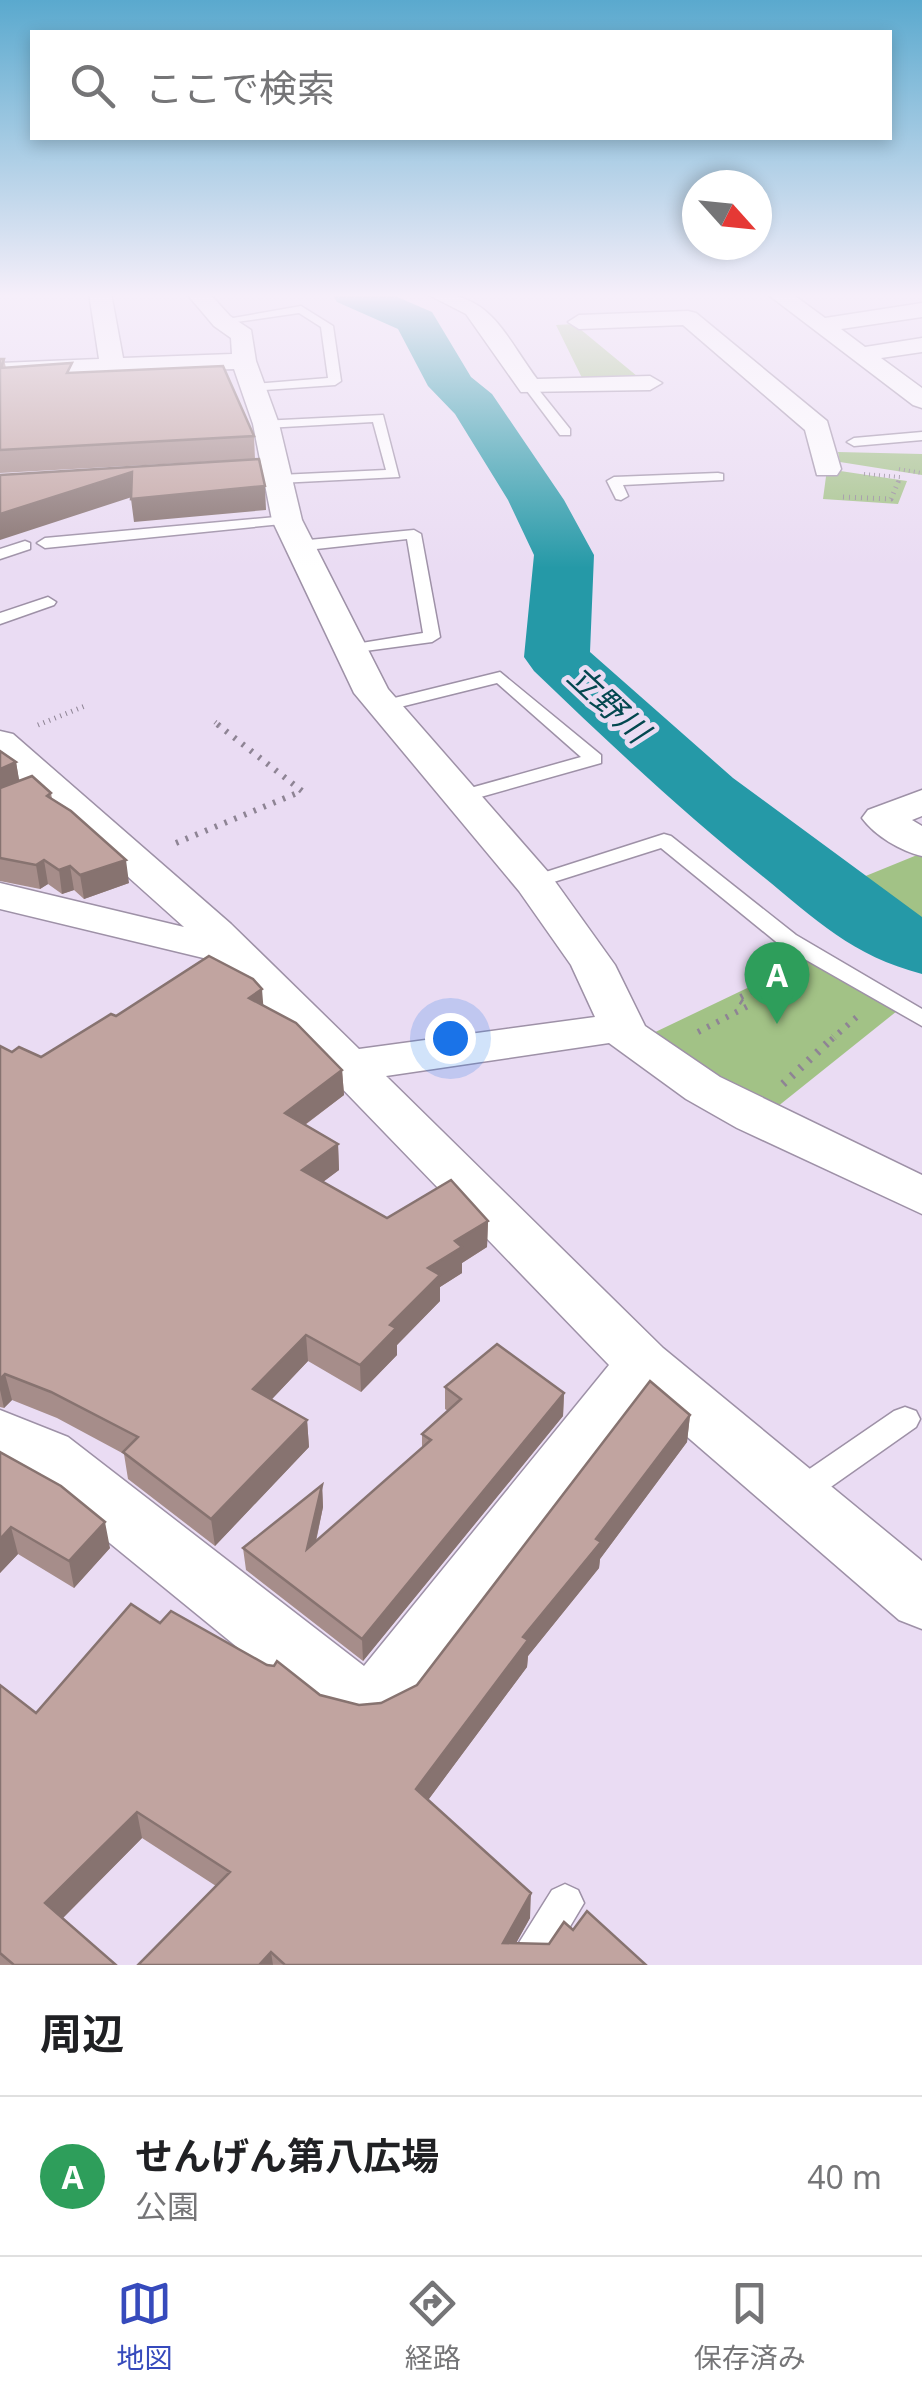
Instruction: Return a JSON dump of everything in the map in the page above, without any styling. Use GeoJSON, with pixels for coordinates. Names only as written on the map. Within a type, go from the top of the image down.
{"type":"FeatureCollection","features":[{"type":"Feature","properties":{"kind":"street"},"geometry":{"type":"LineString","coordinates":[[253,385],[266,424],[270,473],[293,533],[348,650],[384,706],[534,882],[593,965],[626,1034],[703,1088],[922,1196]]}},
{"type":"Feature","properties":{"kind":"street"},"geometry":{"type":"LineString","coordinates":[[528,385],[530,388],[609,385]]}},
{"type":"Feature","properties":{"kind":"street"},"geometry":{"type":"LineString","coordinates":[[768,385],[818,427],[826,469]]}},
{"type":"Feature","properties":{"kind":"street"},"geometry":{"type":"LineString","coordinates":[[0,742],[38,786],[133,861],[236,952],[643,1364],[794,1496],[922,1600]]}},
{"type":"Feature","properties":{"kind":"street"},"geometry":{"type":"LineString","coordinates":[[922,802],[882,818],[922,844]]}},
{"type":"Feature","properties":{"kind":"street"},"geometry":{"type":"LineString","coordinates":[[0,896],[236,952]]}},
{"type":"Feature","properties":{"kind":"street"},"geometry":{"type":"LineString","coordinates":[[348,1066],[623,1027]]}},
{"type":"Feature","properties":{"kind":"street"},"geometry":{"type":"LineString","coordinates":[[0,1434],[46,1455],[348,1696],[370,1699],[391,1686],[643,1364]]}},
{"type":"Feature","properties":{"kind":"lane"},"geometry":{"type":"LineString","coordinates":[[530,388],[566,432]]}},
{"type":"Feature","properties":{"kind":"lane"},"geometry":{"type":"LineString","coordinates":[[266,424],[378,418],[394,474],[270,473]]}},
{"type":"Feature","properties":{"kind":"lane"},"geometry":{"type":"LineString","coordinates":[[854,442],[922,436]]}},
{"type":"Feature","properties":{"kind":"lane"},"geometry":{"type":"LineString","coordinates":[[603,466],[618,488],[718,477]]}},
{"type":"Feature","properties":{"kind":"lane"},"geometry":{"type":"LineString","coordinates":[[45,544],[293,533],[414,534],[432,637],[348,650]]}},
{"type":"Feature","properties":{"kind":"lane"},"geometry":{"type":"LineString","coordinates":[[0,554],[26,546]]}},
{"type":"Feature","properties":{"kind":"lane"},"geometry":{"type":"LineString","coordinates":[[0,619],[48,602]]}},
{"type":"Feature","properties":{"kind":"lane"},"geometry":{"type":"LineString","coordinates":[[384,706],[500,677],[594,759],[464,796]]}},
{"type":"Feature","properties":{"kind":"lane"},"geometry":{"type":"LineString","coordinates":[[534,882],[664,840],[788,940],[922,1020]]}},
{"type":"Feature","properties":{"kind":"lane"},"geometry":{"type":"LineString","coordinates":[[794,1496],[906,1420]]}},
{"type":"Feature","properties":{"kind":"lane"},"geometry":{"type":"LineString","coordinates":[[524,1965],[565,1902]]}},
{"type":"Feature","properties":{"kind":"path"},"geometry":{"type":"LineString","coordinates":[[133,861],[302,791],[216,722]]}},
{"type":"Feature","properties":{"kind":"path"},"geometry":{"type":"LineString","coordinates":[[682,1026],[696,1033],[748,1006],[737,999],[794,969]]}},
{"type":"Feature","properties":{"kind":"path"},"geometry":{"type":"LineString","coordinates":[[775,1092],[862,1011],[849,1003]]}},
{"type":"Feature","properties":{"kind":"green space"},"geometry":{"type":"Polygon","coordinates":[[[838,452],[922,454],[922,475],[840,462],[838,452]]]}},
{"type":"Feature","properties":{"kind":"green space"},"geometry":{"type":"Polygon","coordinates":[[[827,469],[907,481],[898,504],[823,499],[827,469]]]}},
{"type":"Feature","properties":{"kind":"green space"},"geometry":{"type":"Polygon","coordinates":[[[922,853],[922,930],[846,884],[922,853]]]}},
{"type":"Feature","properties":{"kind":"green space"},"geometry":{"type":"Polygon","coordinates":[[[810,958],[897,1011],[777,1107],[647,1036],[810,958]]]}},
{"type":"Feature","properties":{"kind":"building"},"geometry":{"type":"Polygon","coordinates":[[[0,385],[231,385],[254,436],[0,450],[0,385]]]}},
{"type":"Feature","properties":{"kind":"building"},"geometry":{"type":"Polygon","coordinates":[[[259,459],[265,486],[131,499],[132,472],[0,514],[0,475],[259,459]]]}},
{"type":"Feature","properties":{"kind":"building"},"geometry":{"type":"Polygon","coordinates":[[[0,751],[16,762],[0,769],[0,751]]]}},
{"type":"Feature","properties":{"kind":"building"},"geometry":{"type":"Polygon","coordinates":[[[32,776],[51,793],[47,796],[71,811],[126,860],[80,875],[70,866],[59,870],[44,860],[36,865],[0,858],[0,788],[32,776]]]}},
{"type":"Feature","properties":{"kind":"building"},"geometry":{"type":"Polygon","coordinates":[[[209,956],[253,979],[262,989],[249,998],[296,1023],[342,1070],[285,1113],[338,1144],[302,1170],[387,1218],[451,1180],[488,1221],[455,1241],[462,1247],[428,1268],[440,1275],[390,1325],[396,1328],[360,1365],[306,1335],[253,1389],[307,1420],[211,1519],[123,1452],[138,1437],[51,1392],[5,1374],[0,1379],[0,1046],[12,1052],[19,1047],[41,1057],[111,1014],[116,1016],[209,956]]]}},
{"type":"Feature","properties":{"kind":"building"},"geometry":{"type":"Polygon","coordinates":[[[497,1344],[564,1393],[362,1639],[243,1548],[322,1485],[307,1549],[431,1440],[422,1434],[461,1399],[445,1387],[497,1344]]]}},
{"type":"Feature","properties":{"kind":"building"},"geometry":{"type":"Polygon","coordinates":[[[650,1381],[690,1415],[596,1539],[601,1542],[523,1637],[528,1640],[416,1789],[531,1893],[503,1943],[549,1944],[564,1922],[573,1930],[587,1911],[646,1965],[285,1965],[271,1952],[259,1965],[138,1965],[230,1872],[137,1812],[45,1903],[116,1965],[14,1965],[0,1953],[0,1685],[36,1713],[131,1604],[160,1623],[171,1611],[267,1665],[274,1666],[277,1661],[320,1695],[359,1705],[381,1703],[417,1685],[650,1381]]]}},
{"type":"Feature","properties":{"kind":"building"},"geometry":{"type":"Polygon","coordinates":[[[0,1452],[61,1486],[105,1522],[69,1561],[11,1527],[0,1539],[0,1452]]]}},
{"type":"Feature","properties":{"kind":"waterway","name":"立野川"},"geometry":{"type":"LineString","coordinates":[[451,385],[474,405],[536,500],[564,555],[557,657],[706,794],[880,929],[922,948]]}},
{"type":"Feature","properties":{"kind":"place","name":"せんげん第八広場"},"geometry":{"type":"Point","coordinates":[777,1024]}}]}
